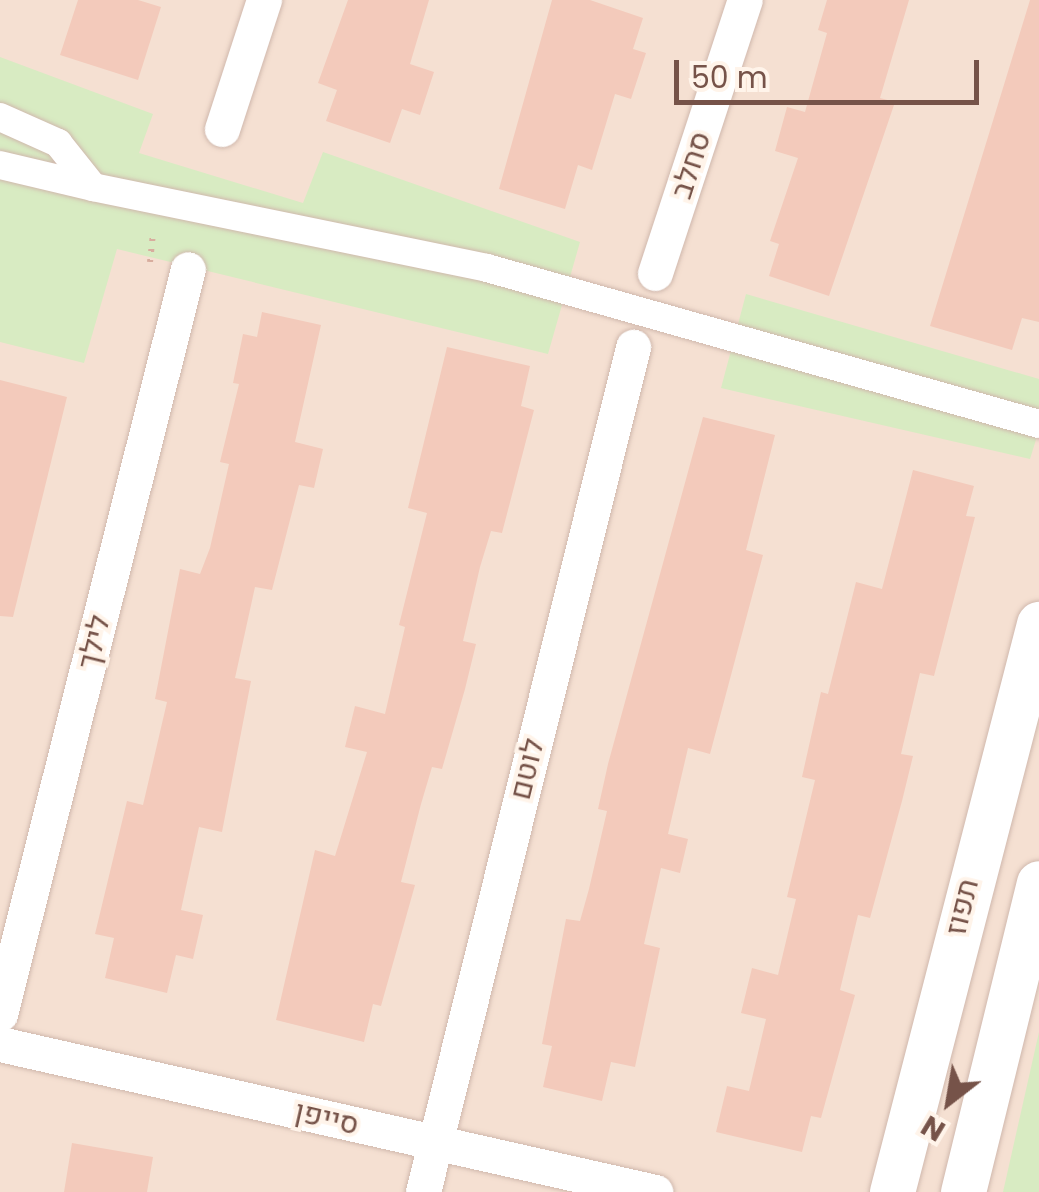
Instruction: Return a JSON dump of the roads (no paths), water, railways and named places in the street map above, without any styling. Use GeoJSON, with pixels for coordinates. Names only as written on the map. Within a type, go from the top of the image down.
{"type":"FeatureCollection","features":[{"type":"Feature","properties":{"kind":"street"},"geometry":{"type":"LineString","coordinates":[[222,129],[264,0]]}},
{"type":"Feature","properties":{"kind":"street","name":"סחלב"},"geometry":{"type":"LineString","coordinates":[[656,273],[745,0]]}},
{"type":"Feature","properties":{"kind":"street"},"geometry":{"type":"LineString","coordinates":[[0,117],[58,143],[93,187]]}},
{"type":"Feature","properties":{"kind":"street"},"geometry":{"type":"LineString","coordinates":[[0,165],[486,268],[1039,424]]}},
{"type":"Feature","properties":{"kind":"street","name":"לילך"},"geometry":{"type":"LineString","coordinates":[[0,1014],[188,269]]}},
{"type":"Feature","properties":{"kind":"street","name":"לוטם"},"geometry":{"type":"LineString","coordinates":[[423,1192],[633,347]]}},
{"type":"Feature","properties":{"kind":"street","name":"תפוז"},"geometry":{"type":"LineString","coordinates":[[892,1192],[1039,624]]}},
{"type":"Feature","properties":{"kind":"street"},"geometry":{"type":"LineString","coordinates":[[963,1192],[1039,883]]}},
{"type":"Feature","properties":{"kind":"street","name":"סייפן"},"geometry":{"type":"LineString","coordinates":[[0,1044],[655,1192]]}}]}
